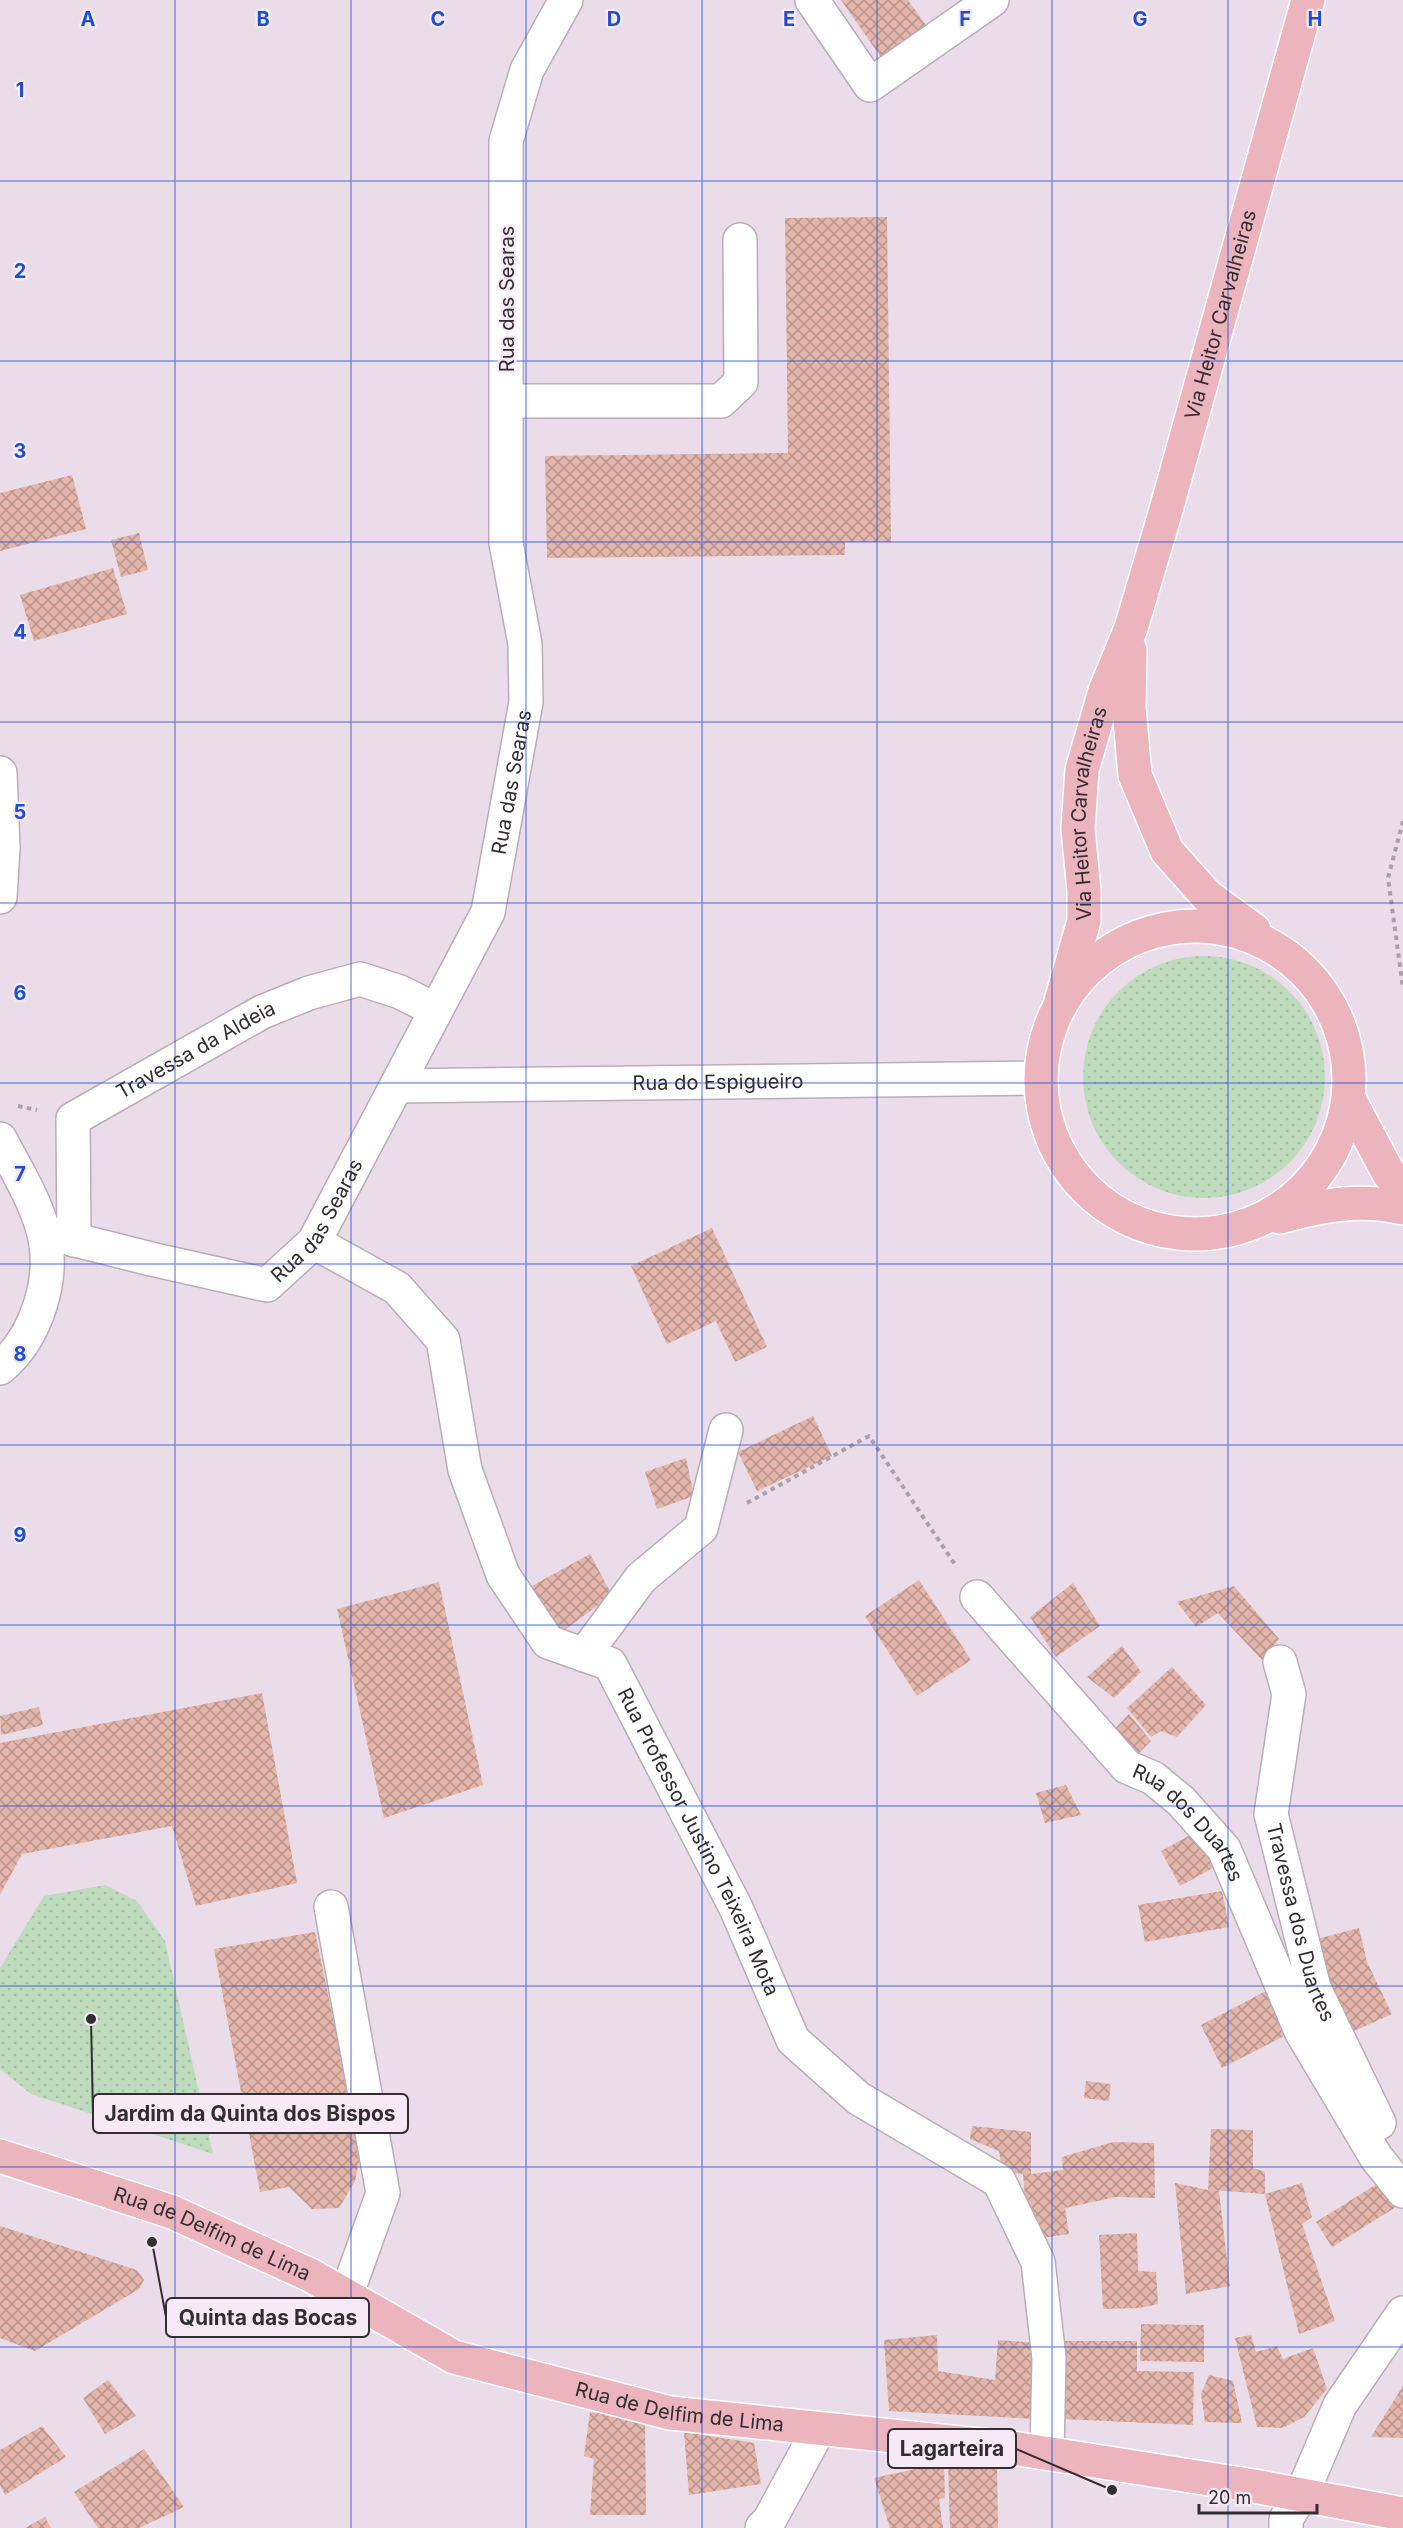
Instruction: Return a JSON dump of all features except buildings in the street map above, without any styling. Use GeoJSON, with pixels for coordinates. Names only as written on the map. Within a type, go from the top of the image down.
{"type":"FeatureCollection","features":[{"type":"Feature","properties":{"kind":"main road","name":"Via Heitor Carvalheiras"},"geometry":{"type":"LineString","coordinates":[[1308,0],[1131,628],[1105,691],[1082,770],[1078,828],[1084,891],[1084,921],[1061,1001],[1045,1038],[1040,1078],[1047,1130],[1072,1176],[1110,1211],[1158,1232],[1210,1235],[1320,1205],[1377,1202],[1403,1208]]}},
{"type":"Feature","properties":{"kind":"main road","name":"Via Heitor Carvalheiras"},"geometry":{"type":"LineString","coordinates":[[1131,628],[1129,708],[1135,775],[1167,851],[1207,896],[1311,976],[1335,1012],[1348,1054],[1349,1098],[1334,1149],[1304,1192],[1261,1222]]}},
{"type":"Feature","properties":{"kind":"main road","name":"Via Heitor Carvalheiras"},"geometry":{"type":"LineString","coordinates":[[1061,1001],[1093,963],[1134,937],[1182,925],[1231,929],[1277,948]]}},
{"type":"Feature","properties":{"kind":"main road","name":"Via Heitor Carvalheiras"},"geometry":{"type":"LineString","coordinates":[[1349,1098],[1389,1174],[1403,1185]]}},
{"type":"Feature","properties":{"kind":"main road","name":"Rua de Delfim de Lima"},"geometry":{"type":"LineString","coordinates":[[0,2156],[172,2212],[310,2275],[454,2358],[670,2413],[1047,2453],[1302,2494],[1403,2514]]}},
{"type":"Feature","properties":{"kind":"street","name":"Rua das Searas"},"geometry":{"type":"LineString","coordinates":[[58,1236],[267,1285],[314,1242],[488,912],[526,702],[525,644],[506,543],[507,141],[527,70],[566,0]]}},
{"type":"Feature","properties":{"kind":"street"},"geometry":{"type":"LineString","coordinates":[[812,0],[870,85],[992,0]]}},
{"type":"Feature","properties":{"kind":"street"},"geometry":{"type":"LineString","coordinates":[[507,401],[722,401],[741,382],[740,240]]}},
{"type":"Feature","properties":{"kind":"street"},"geometry":{"type":"LineString","coordinates":[[0,773],[3,848],[0,897]]}},
{"type":"Feature","properties":{"kind":"street","name":"Travessa da Aldeia"},"geometry":{"type":"LineString","coordinates":[[58,1236],[73,1119],[262,1012],[309,993],[360,979],[400,992],[436,1010]]}},
{"type":"Feature","properties":{"kind":"street","name":"Rua do Espigueiro"},"geometry":{"type":"LineString","coordinates":[[397,1086],[1040,1078]]}},
{"type":"Feature","properties":{"kind":"street"},"geometry":{"type":"LineString","coordinates":[[0,1139],[32,1199],[58,1236],[47,1263],[42,1295],[32,1328],[0,1368]]}},
{"type":"Feature","properties":{"kind":"street","name":"Rua Professor Justino Teixeira Mota"},"geometry":{"type":"LineString","coordinates":[[314,1242],[397,1288],[443,1340],[465,1470],[503,1575],[548,1642],[609,1664],[736,1908],[794,2040],[858,2098],[999,2181],[1038,2262],[1049,2358],[1047,2453]]}},
{"type":"Feature","properties":{"kind":"street"},"geometry":{"type":"LineString","coordinates":[[584,1655],[641,1578],[701,1528],[726,1430]]}},
{"type":"Feature","properties":{"kind":"street","name":"Rua dos Duartes"},"geometry":{"type":"LineString","coordinates":[[977,1597],[1126,1767],[1153,1778],[1181,1801],[1224,1849],[1301,2031],[1376,2157],[1403,2192]]}},
{"type":"Feature","properties":{"kind":"street","name":"Travessa dos Duartes"},"geometry":{"type":"LineString","coordinates":[[1280,1662],[1289,1694],[1271,1814],[1314,1988],[1369,2106],[1403,2166]]}},
{"type":"Feature","properties":{"kind":"street"},"geometry":{"type":"LineString","coordinates":[[331,1907],[383,2193],[346,2296]]}},
{"type":"Feature","properties":{"kind":"street"},"geometry":{"type":"LineString","coordinates":[[1286,2528],[1286,2519],[1302,2494],[1340,2404],[1403,2313]]}},
{"type":"Feature","properties":{"kind":"street"},"geometry":{"type":"LineString","coordinates":[[762,2528],[769,2522],[819,2429]]}},
{"type":"Feature","properties":{"kind":"path"},"geometry":{"type":"LineString","coordinates":[[1403,821],[1388,878],[1403,988]]}},
{"type":"Feature","properties":{"kind":"path"},"geometry":{"type":"LineString","coordinates":[[701,1528],[869,1436],[977,1597]]}},
{"type":"Feature","properties":{"kind":"green space"},"geometry":{"type":"Polygon","coordinates":[[[1204,956],[1228,958],[1250,965],[1271,976],[1290,991],[1305,1010],[1316,1031],[1323,1053],[1325,1077],[1323,1101],[1316,1123],[1305,1144],[1290,1163],[1271,1178],[1250,1189],[1228,1196],[1204,1198],[1180,1196],[1158,1189],[1137,1178],[1118,1163],[1103,1144],[1092,1123],[1085,1101],[1083,1077],[1085,1053],[1092,1031],[1103,1010],[1118,991],[1137,976],[1158,965],[1180,958],[1204,956]]]}},
{"type":"Feature","properties":{"kind":"green space"},"geometry":{"type":"Polygon","coordinates":[[[105,1885],[137,1901],[165,1941],[213,2154],[31,2094],[0,2069],[0,1968],[44,1896],[105,1885]]]}},
{"type":"Feature","properties":{"kind":"place","name":"Jardim da Quinta dos Bispos"},"geometry":{"type":"Point","coordinates":[91,2019]}},
{"type":"Feature","properties":{"kind":"place","name":"Quinta das Bocas"},"geometry":{"type":"Point","coordinates":[152,2242]}},
{"type":"Feature","properties":{"kind":"place","name":"Lagarteira"},"geometry":{"type":"Point","coordinates":[1112,2490]}}]}
